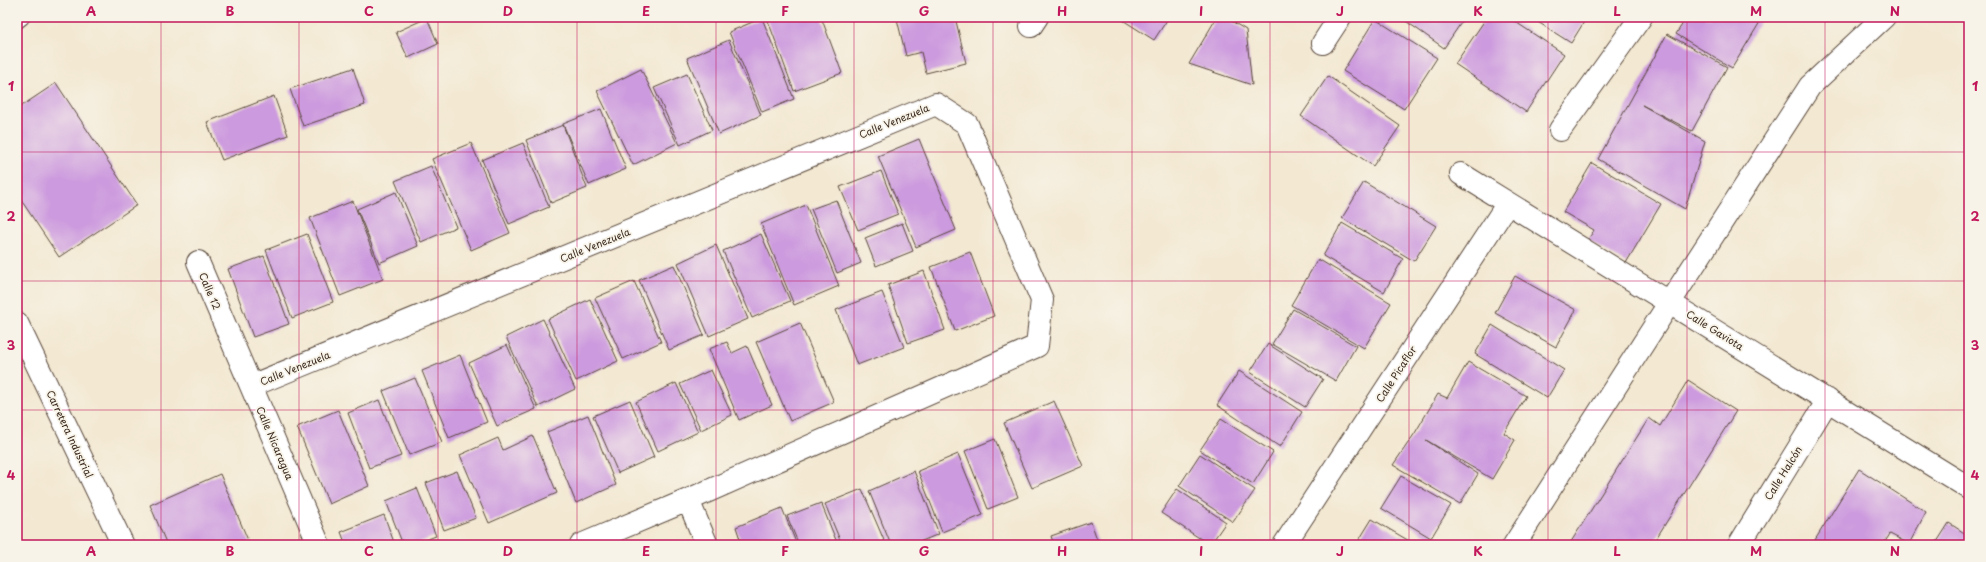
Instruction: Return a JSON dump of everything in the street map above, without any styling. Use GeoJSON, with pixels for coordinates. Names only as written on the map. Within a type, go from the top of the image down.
{"type":"FeatureCollection","features":[{"type":"Feature","properties":{"kind":"street"},"geometry":{"type":"LineString","coordinates":[[1323,43],[1340,17]]}},
{"type":"Feature","properties":{"kind":"street"},"geometry":{"type":"LineString","coordinates":[[1560,130],[1641,17]]}},
{"type":"Feature","properties":{"kind":"street"},"geometry":{"type":"LineString","coordinates":[[1514,545],[1810,86],[1884,17]]}},
{"type":"Feature","properties":{"kind":"street","name":"Calle Venezuela"},"geometry":{"type":"LineString","coordinates":[[251,386],[936,104],[967,124],[1042,300],[1037,346],[688,500],[581,545]]}},
{"type":"Feature","properties":{"kind":"street","name":"Calle Gaviota"},"geometry":{"type":"LineString","coordinates":[[1461,174],[1969,488]]}},
{"type":"Feature","properties":{"kind":"street","name":"Calle Picaflor"},"geometry":{"type":"LineString","coordinates":[[1284,545],[1508,203]]}},
{"type":"Feature","properties":{"kind":"street","name":"Calle 12"},"geometry":{"type":"LineString","coordinates":[[198,262],[222,319]]}},
{"type":"Feature","properties":{"kind":"street","name":"Calle Nicaragua"},"geometry":{"type":"LineString","coordinates":[[222,319],[319,545]]}},
{"type":"Feature","properties":{"kind":"street","name":"Carretera Industrial"},"geometry":{"type":"LineString","coordinates":[[17,323],[123,545]]}},
{"type":"Feature","properties":{"kind":"street","name":"Calle Halcón"},"geometry":{"type":"LineString","coordinates":[[1739,545],[1828,400]]}},
{"type":"Feature","properties":{"kind":"street"},"geometry":{"type":"LineString","coordinates":[[688,500],[707,545]]}},
{"type":"Feature","properties":{"kind":"lane"},"geometry":{"type":"LineString","coordinates":[[17,21],[22,17]]}},
{"type":"Feature","properties":{"kind":"building"},"geometry":{"type":"Polygon","coordinates":[[[821,17],[842,73],[794,91],[767,18],[821,17]]]}},
{"type":"Feature","properties":{"kind":"building"},"geometry":{"type":"Polygon","coordinates":[[[907,17],[955,17],[966,63],[926,73],[921,52],[906,56],[897,19],[907,17]]]}},
{"type":"Feature","properties":{"kind":"building"},"geometry":{"type":"Polygon","coordinates":[[[1118,17],[1169,17],[1154,40],[1118,17]]]}},
{"type":"Feature","properties":{"kind":"building"},"geometry":{"type":"Polygon","coordinates":[[[1217,17],[1225,17],[1246,30],[1252,85],[1189,64],[1217,17]]]}},
{"type":"Feature","properties":{"kind":"building"},"geometry":{"type":"Polygon","coordinates":[[[1400,17],[1465,17],[1444,48],[1400,17]]]}},
{"type":"Feature","properties":{"kind":"building"},"geometry":{"type":"Polygon","coordinates":[[[1487,17],[1508,17],[1564,54],[1526,112],[1455,64],[1487,17]]]}},
{"type":"Feature","properties":{"kind":"building"},"geometry":{"type":"Polygon","coordinates":[[[1530,17],[1587,17],[1571,43],[1530,17]]]}},
{"type":"Feature","properties":{"kind":"building"},"geometry":{"type":"Polygon","coordinates":[[[1687,17],[1763,17],[1732,68],[1676,34],[1687,17]]]}},
{"type":"Feature","properties":{"kind":"building"},"geometry":{"type":"Polygon","coordinates":[[[427,18],[438,44],[408,58],[396,32],[427,18]]]}},
{"type":"Feature","properties":{"kind":"building"},"geometry":{"type":"Polygon","coordinates":[[[762,18],[794,99],[762,112],[729,32],[762,18]]]}},
{"type":"Feature","properties":{"kind":"building"},"geometry":{"type":"Polygon","coordinates":[[[1375,19],[1437,58],[1404,109],[1343,71],[1375,19]]]}},
{"type":"Feature","properties":{"kind":"building"},"geometry":{"type":"Polygon","coordinates":[[[1667,34],[1727,67],[1692,131],[1642,105],[1705,141],[1685,209],[1598,159],[1667,34]]]}},
{"type":"Feature","properties":{"kind":"building"},"geometry":{"type":"Polygon","coordinates":[[[729,40],[761,115],[719,134],[687,58],[729,40]]]}},
{"type":"Feature","properties":{"kind":"building"},"geometry":{"type":"Polygon","coordinates":[[[353,68],[365,105],[303,126],[290,89],[353,68]]]}},
{"type":"Feature","properties":{"kind":"building"},"geometry":{"type":"Polygon","coordinates":[[[641,69],[677,143],[633,165],[597,91],[641,69]]]}},
{"type":"Feature","properties":{"kind":"building"},"geometry":{"type":"Polygon","coordinates":[[[687,74],[712,130],[680,145],[654,88],[687,74]]]}},
{"type":"Feature","properties":{"kind":"building"},"geometry":{"type":"Polygon","coordinates":[[[1328,76],[1400,126],[1373,166],[1301,116],[1328,76]]]}},
{"type":"Feature","properties":{"kind":"building"},"geometry":{"type":"Polygon","coordinates":[[[56,83],[137,205],[59,257],[17,194],[17,109],[56,83]]]}},
{"type":"Feature","properties":{"kind":"building"},"geometry":{"type":"Polygon","coordinates":[[[274,96],[288,135],[222,160],[207,122],[274,96]]]}},
{"type":"Feature","properties":{"kind":"building"},"geometry":{"type":"Polygon","coordinates":[[[601,109],[626,169],[589,185],[563,124],[601,109]]]}},
{"type":"Feature","properties":{"kind":"building"},"geometry":{"type":"Polygon","coordinates":[[[563,125],[587,188],[551,203],[526,140],[563,125]]]}},
{"type":"Feature","properties":{"kind":"building"},"geometry":{"type":"Polygon","coordinates":[[[919,139],[956,230],[916,247],[878,156],[919,139]]]}},
{"type":"Feature","properties":{"kind":"building"},"geometry":{"type":"Polygon","coordinates":[[[471,143],[510,233],[471,250],[432,159],[471,143]]]}},
{"type":"Feature","properties":{"kind":"building"},"geometry":{"type":"Polygon","coordinates":[[[523,143],[549,207],[509,224],[482,160],[523,143]]]}},
{"type":"Feature","properties":{"kind":"building"},"geometry":{"type":"Polygon","coordinates":[[[1592,163],[1661,204],[1626,263],[1588,240],[1594,230],[1563,212],[1592,163]]]}},
{"type":"Feature","properties":{"kind":"building"},"geometry":{"type":"Polygon","coordinates":[[[431,166],[456,227],[421,242],[395,181],[431,166]]]}},
{"type":"Feature","properties":{"kind":"building"},"geometry":{"type":"Polygon","coordinates":[[[881,171],[898,214],[858,230],[840,187],[881,171]]]}},
{"type":"Feature","properties":{"kind":"building"},"geometry":{"type":"Polygon","coordinates":[[[1364,182],[1436,226],[1414,261],[1342,218],[1364,182]]]}},
{"type":"Feature","properties":{"kind":"building"},"geometry":{"type":"Polygon","coordinates":[[[396,192],[418,246],[379,263],[357,209],[396,192]]]}},
{"type":"Feature","properties":{"kind":"building"},"geometry":{"type":"Polygon","coordinates":[[[836,200],[861,263],[837,273],[811,209],[836,200]]]}},
{"type":"Feature","properties":{"kind":"building"},"geometry":{"type":"Polygon","coordinates":[[[353,201],[383,279],[340,296],[310,218],[353,201]]]}},
{"type":"Feature","properties":{"kind":"building"},"geometry":{"type":"Polygon","coordinates":[[[806,205],[839,286],[794,305],[761,224],[806,205]]]}},
{"type":"Feature","properties":{"kind":"building"},"geometry":{"type":"Polygon","coordinates":[[[902,223],[913,251],[876,266],[865,238],[902,223]]]}},
{"type":"Feature","properties":{"kind":"building"},"geometry":{"type":"Polygon","coordinates":[[[1342,223],[1403,259],[1384,292],[1323,256],[1342,223]]]}},
{"type":"Feature","properties":{"kind":"building"},"geometry":{"type":"Polygon","coordinates":[[[307,234],[333,302],[292,318],[266,250],[307,234]]]}},
{"type":"Feature","properties":{"kind":"building"},"geometry":{"type":"Polygon","coordinates":[[[761,234],[790,301],[752,318],[723,251],[761,234]]]}},
{"type":"Feature","properties":{"kind":"building"},"geometry":{"type":"Polygon","coordinates":[[[716,245],[748,319],[709,336],[678,263],[716,245]]]}},
{"type":"Feature","properties":{"kind":"building"},"geometry":{"type":"Polygon","coordinates":[[[970,252],[994,316],[955,331],[931,267],[970,252]]]}},
{"type":"Feature","properties":{"kind":"building"},"geometry":{"type":"Polygon","coordinates":[[[264,256],[289,324],[253,337],[228,269],[264,256]]]}},
{"type":"Feature","properties":{"kind":"building"},"geometry":{"type":"Polygon","coordinates":[[[1318,259],[1391,303],[1364,348],[1291,305],[1318,259]]]}},
{"type":"Feature","properties":{"kind":"building"},"geometry":{"type":"Polygon","coordinates":[[[674,265],[704,335],[669,350],[639,280],[674,265]]]}},
{"type":"Feature","properties":{"kind":"building"},"geometry":{"type":"Polygon","coordinates":[[[924,271],[945,330],[908,343],[888,285],[924,271]]]}},
{"type":"Feature","properties":{"kind":"building"},"geometry":{"type":"Polygon","coordinates":[[[1515,276],[1576,310],[1556,347],[1495,313],[1515,276]]]}},
{"type":"Feature","properties":{"kind":"building"},"geometry":{"type":"Polygon","coordinates":[[[634,281],[661,342],[623,359],[595,298],[634,281]]]}},
{"type":"Feature","properties":{"kind":"building"},"geometry":{"type":"Polygon","coordinates":[[[882,292],[904,347],[857,365],[836,310],[882,292]]]}},
{"type":"Feature","properties":{"kind":"building"},"geometry":{"type":"Polygon","coordinates":[[[590,299],[618,361],[576,381],[548,319],[590,299]]]}},
{"type":"Feature","properties":{"kind":"building"},"geometry":{"type":"Polygon","coordinates":[[[1293,309],[1356,346],[1336,381],[1272,344],[1293,309]]]}},
{"type":"Feature","properties":{"kind":"building"},"geometry":{"type":"Polygon","coordinates":[[[543,319],[575,389],[538,407],[506,337],[543,319]]]}},
{"type":"Feature","properties":{"kind":"building"},"geometry":{"type":"Polygon","coordinates":[[[800,323],[834,402],[790,421],[756,342],[800,323]]]}},
{"type":"Feature","properties":{"kind":"building"},"geometry":{"type":"Polygon","coordinates":[[[1492,325],[1564,370],[1547,398],[1475,354],[1492,325]]]}},
{"type":"Feature","properties":{"kind":"building"},"geometry":{"type":"Polygon","coordinates":[[[727,342],[732,353],[747,346],[772,405],[739,420],[709,349],[727,342]]]}},
{"type":"Feature","properties":{"kind":"building"},"geometry":{"type":"Polygon","coordinates":[[[1268,344],[1323,379],[1305,407],[1250,372],[1268,344]]]}},
{"type":"Feature","properties":{"kind":"building"},"geometry":{"type":"Polygon","coordinates":[[[507,345],[536,409],[497,426],[469,363],[507,345]]]}},
{"type":"Feature","properties":{"kind":"building"},"geometry":{"type":"Polygon","coordinates":[[[460,355],[487,422],[449,438],[422,371],[460,355]]]}},
{"type":"Feature","properties":{"kind":"building"},"geometry":{"type":"Polygon","coordinates":[[[1468,362],[1526,396],[1504,433],[1515,440],[1492,479],[1426,440],[1478,474],[1460,504],[1393,465],[1415,433],[1438,394],[1447,398],[1468,362]]]}},
{"type":"Feature","properties":{"kind":"building"},"geometry":{"type":"Polygon","coordinates":[[[711,370],[732,415],[701,430],[680,384],[711,370]]]}},
{"type":"Feature","properties":{"kind":"building"},"geometry":{"type":"Polygon","coordinates":[[[1239,371],[1302,412],[1280,447],[1217,405],[1239,371]]]}},
{"type":"Feature","properties":{"kind":"building"},"geometry":{"type":"Polygon","coordinates":[[[415,378],[442,442],[409,455],[383,391],[415,378]]]}},
{"type":"Feature","properties":{"kind":"building"},"geometry":{"type":"Polygon","coordinates":[[[1688,380],[1736,411],[1652,545],[1569,545],[1649,418],[1660,426],[1688,380]]]}},
{"type":"Feature","properties":{"kind":"building"},"geometry":{"type":"Polygon","coordinates":[[[676,383],[698,432],[658,451],[636,402],[676,383]]]}},
{"type":"Feature","properties":{"kind":"building"},"geometry":{"type":"Polygon","coordinates":[[[379,400],[401,456],[369,468],[348,413],[379,400]]]}},
{"type":"Feature","properties":{"kind":"building"},"geometry":{"type":"Polygon","coordinates":[[[630,400],[654,457],[618,473],[593,416],[630,400]]]}},
{"type":"Feature","properties":{"kind":"building"},"geometry":{"type":"Polygon","coordinates":[[[1054,401],[1083,466],[1032,488],[1004,423],[1054,401]]]}},
{"type":"Feature","properties":{"kind":"building"},"geometry":{"type":"Polygon","coordinates":[[[338,410],[369,486],[329,504],[297,427],[338,410]]]}},
{"type":"Feature","properties":{"kind":"building"},"geometry":{"type":"Polygon","coordinates":[[[588,415],[616,485],[576,503],[547,432],[588,415]]]}},
{"type":"Feature","properties":{"kind":"building"},"geometry":{"type":"Polygon","coordinates":[[[1221,419],[1273,452],[1253,484],[1200,450],[1221,419]]]}},
{"type":"Feature","properties":{"kind":"building"},"geometry":{"type":"Polygon","coordinates":[[[533,436],[557,493],[489,523],[460,455],[498,438],[503,450],[533,436]]]}},
{"type":"Feature","properties":{"kind":"building"},"geometry":{"type":"Polygon","coordinates":[[[995,439],[1018,497],[988,509],[965,451],[995,439]]]}},
{"type":"Feature","properties":{"kind":"building"},"geometry":{"type":"Polygon","coordinates":[[[958,454],[983,515],[942,532],[918,471],[958,454]]]}},
{"type":"Feature","properties":{"kind":"building"},"geometry":{"type":"Polygon","coordinates":[[[1200,454],[1255,490],[1233,522],[1179,486],[1200,454]]]}},
{"type":"Feature","properties":{"kind":"building"},"geometry":{"type":"Polygon","coordinates":[[[1859,469],[1926,512],[1909,544],[1890,534],[1883,545],[1823,545],[1815,540],[1859,469]]]}},
{"type":"Feature","properties":{"kind":"building"},"geometry":{"type":"Polygon","coordinates":[[[457,471],[476,518],[444,530],[426,483],[457,471]]]}},
{"type":"Feature","properties":{"kind":"building"},"geometry":{"type":"Polygon","coordinates":[[[914,471],[939,534],[912,545],[891,545],[869,491],[914,471]]]}},
{"type":"Feature","properties":{"kind":"building"},"geometry":{"type":"Polygon","coordinates":[[[220,474],[250,545],[167,545],[150,505],[220,474]]]}},
{"type":"Feature","properties":{"kind":"building"},"geometry":{"type":"Polygon","coordinates":[[[1401,476],[1451,505],[1431,538],[1381,508],[1401,476]]]}},
{"type":"Feature","properties":{"kind":"building"},"geometry":{"type":"Polygon","coordinates":[[[417,488],[436,536],[412,545],[403,545],[386,501],[417,488]]]}},
{"type":"Feature","properties":{"kind":"building"},"geometry":{"type":"Polygon","coordinates":[[[862,489],[886,545],[842,545],[825,504],[862,489]]]}},
{"type":"Feature","properties":{"kind":"building"},"geometry":{"type":"Polygon","coordinates":[[[1177,489],[1226,522],[1210,545],[1161,513],[1177,489]]]}},
{"type":"Feature","properties":{"kind":"building"},"geometry":{"type":"Polygon","coordinates":[[[821,503],[838,545],[799,545],[787,516],[821,503]]]}},
{"type":"Feature","properties":{"kind":"building"},"geometry":{"type":"Polygon","coordinates":[[[782,508],[797,545],[742,545],[736,527],[782,508]]]}},
{"type":"Feature","properties":{"kind":"building"},"geometry":{"type":"Polygon","coordinates":[[[384,515],[395,545],[346,545],[341,532],[384,515]]]}},
{"type":"Feature","properties":{"kind":"building"},"geometry":{"type":"Polygon","coordinates":[[[1372,519],[1416,545],[1356,545],[1372,519]]]}},
{"type":"Feature","properties":{"kind":"building"},"geometry":{"type":"Polygon","coordinates":[[[1091,522],[1099,545],[1054,545],[1051,536],[1091,522]]]}},
{"type":"Feature","properties":{"kind":"building"},"geometry":{"type":"Polygon","coordinates":[[[1949,523],[1969,536],[1969,545],[1935,545],[1949,523]]]}}]}
